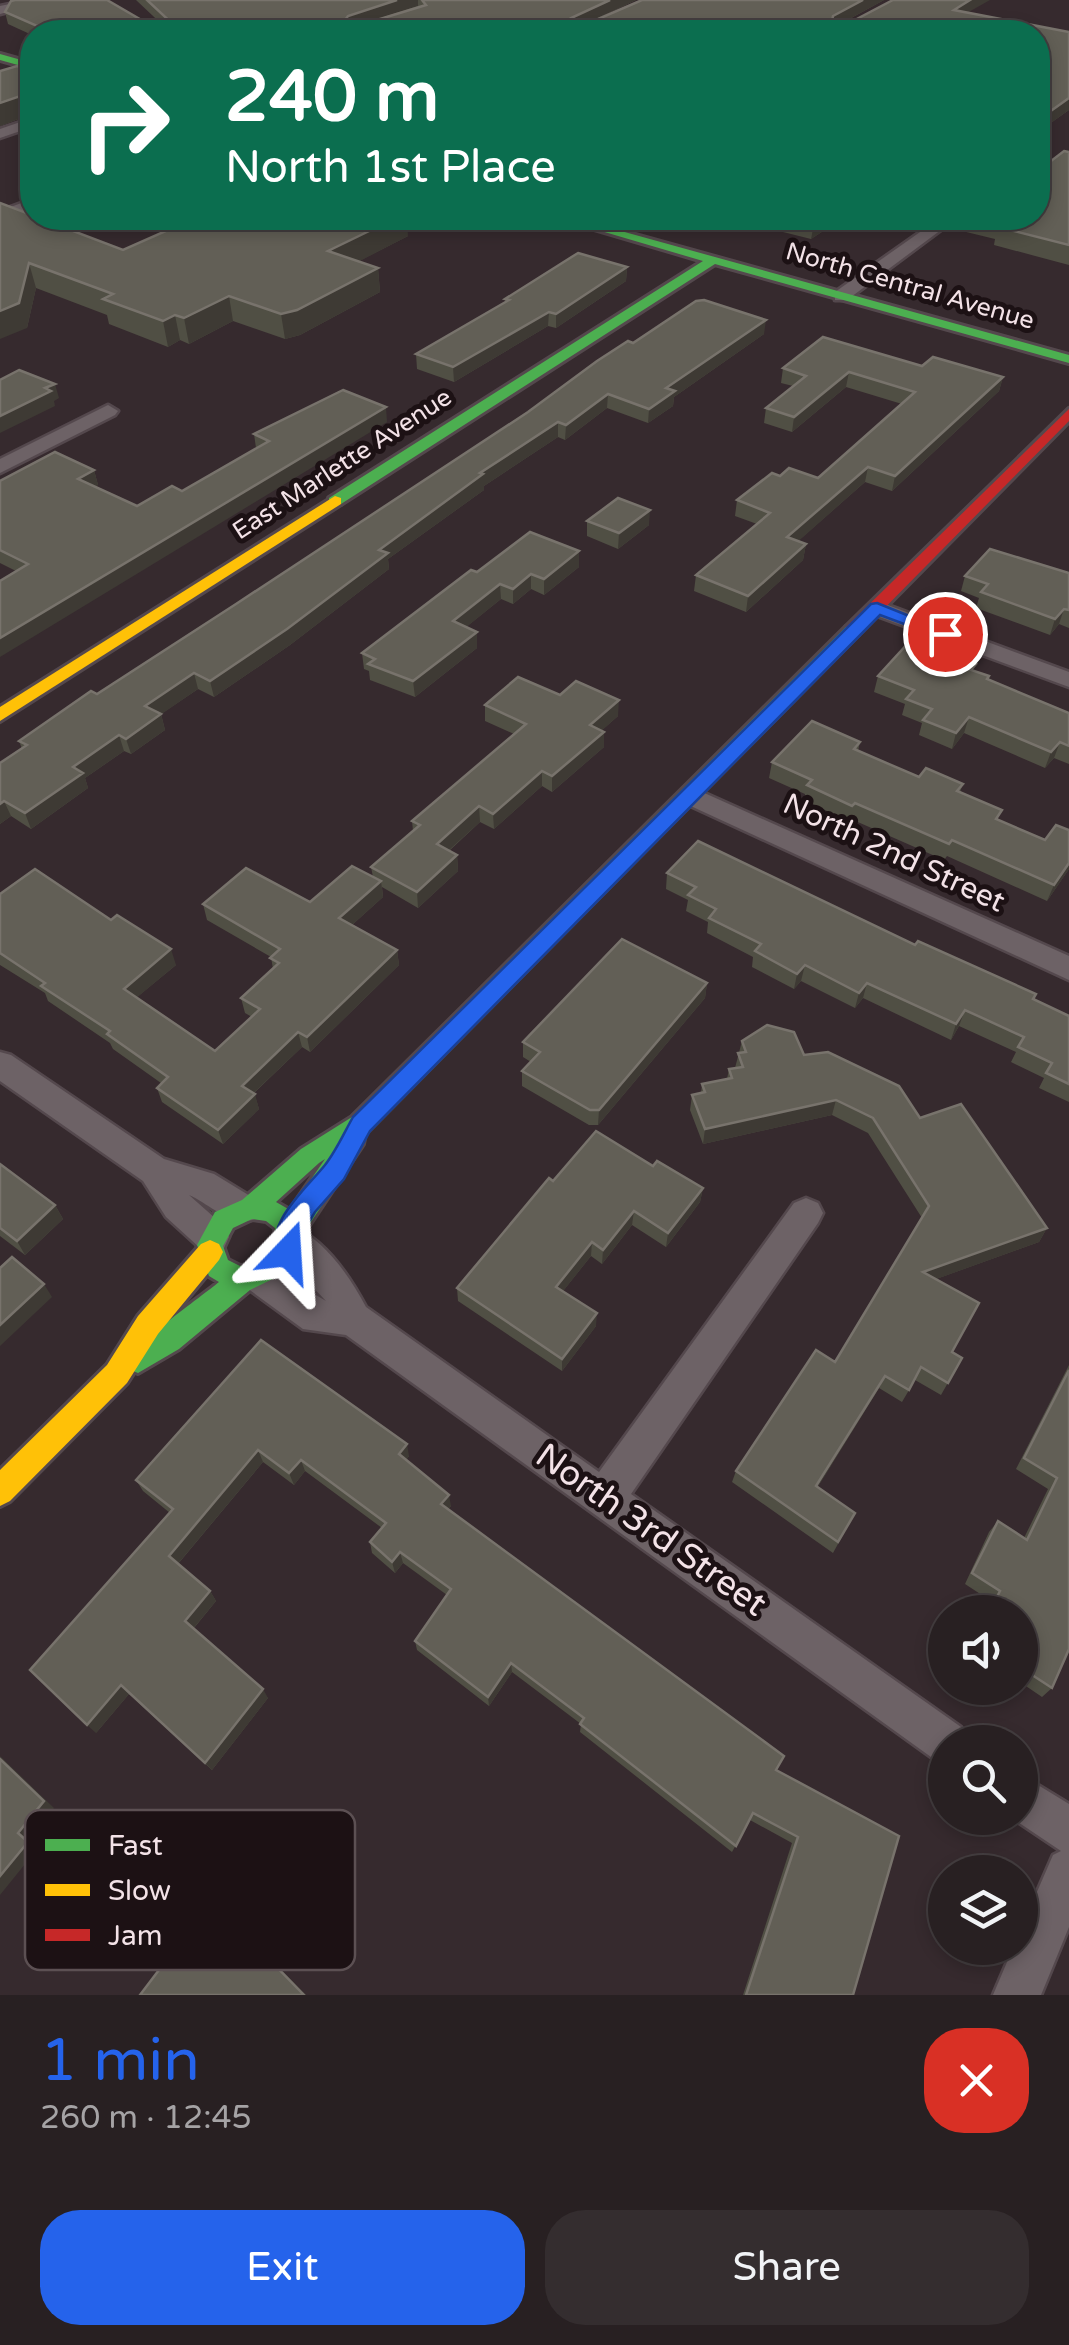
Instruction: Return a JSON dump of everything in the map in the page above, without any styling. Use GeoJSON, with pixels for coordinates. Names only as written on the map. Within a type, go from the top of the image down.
{"type":"FeatureCollection","features":[{"type":"Feature","properties":{"kind":"street"},"geometry":{"type":"LineString","coordinates":[[0,10],[44,0]]}},
{"type":"Feature","properties":{"kind":"street","name":"North Central Avenue"},"geometry":{"type":"LineString","coordinates":[[606,230],[1069,359]]}},
{"type":"Feature","properties":{"kind":"street"},"geometry":{"type":"LineString","coordinates":[[841,296],[932,230]]}},
{"type":"Feature","properties":{"kind":"street","name":"East Marlette Avenue"},"geometry":{"type":"LineString","coordinates":[[0,714],[713,260]]}},
{"type":"Feature","properties":{"kind":"street"},"geometry":{"type":"LineString","coordinates":[[0,467],[108,412]]}},
{"type":"Feature","properties":{"kind":"street"},"geometry":{"type":"LineString","coordinates":[[0,1491],[116,1374],[148,1325],[211,1245],[224,1220],[247,1209],[310,1156],[362,1124],[1069,413]]}},
{"type":"Feature","properties":{"kind":"street"},"geometry":{"type":"LineString","coordinates":[[877,608],[1069,680]]}},
{"type":"Feature","properties":{"kind":"street","name":"North 2nd Street"},"geometry":{"type":"LineString","coordinates":[[692,796],[1069,970]]}},
{"type":"Feature","properties":{"kind":"street"},"geometry":{"type":"LineString","coordinates":[[0,1064],[156,1171],[202,1184],[247,1209],[280,1215],[290,1236]]}},
{"type":"Feature","properties":{"kind":"street"},"geometry":{"type":"LineString","coordinates":[[116,1374],[170,1340],[251,1278],[281,1262],[306,1204],[335,1171],[362,1124]]}},
{"type":"Feature","properties":{"kind":"street"},"geometry":{"type":"LineString","coordinates":[[156,1171],[178,1207],[211,1245],[218,1268],[251,1278]]}},
{"type":"Feature","properties":{"kind":"street"},"geometry":{"type":"LineString","coordinates":[[605,1497],[806,1213]]}},
{"type":"Feature","properties":{"kind":"street","name":"North 3rd Street"},"geometry":{"type":"LineString","coordinates":[[290,1236],[338,1289],[353,1319],[928,1729]]}},
{"type":"Feature","properties":{"kind":"street","name":"North 3rd Street"},"geometry":{"type":"LineString","coordinates":[[251,1278],[316,1316],[353,1319]]}},
{"type":"Feature","properties":{"kind":"street"},"geometry":{"type":"LineString","coordinates":[[1038,1809],[1069,1832]]}},
{"type":"Feature","properties":{"kind":"street"},"geometry":{"type":"LineString","coordinates":[[1018,1995],[1069,1871]]}},
{"type":"Feature","properties":{"kind":"building"},"geometry":{"type":"Polygon","coordinates":[[[107,0],[141,20],[23,20],[5,12],[11,1],[107,0]]]}},
{"type":"Feature","properties":{"kind":"building"},"geometry":{"type":"Polygon","coordinates":[[[147,0],[397,0],[345,20],[168,20],[147,0]]]}},
{"type":"Feature","properties":{"kind":"building"},"geometry":{"type":"Polygon","coordinates":[[[422,0],[610,0],[571,18],[377,20],[426,5],[422,0]]]}},
{"type":"Feature","properties":{"kind":"building"},"geometry":{"type":"Polygon","coordinates":[[[642,0],[863,0],[832,20],[596,20],[642,0]]]}},
{"type":"Feature","properties":{"kind":"building"},"geometry":{"type":"Polygon","coordinates":[[[893,0],[970,0],[954,10],[1006,20],[855,20],[893,0]]]}},
{"type":"Feature","properties":{"kind":"building"},"geometry":{"type":"Polygon","coordinates":[[[1050,28],[1069,32],[1069,98],[1050,111],[1050,28]]]}},
{"type":"Feature","properties":{"kind":"building"},"geometry":{"type":"Polygon","coordinates":[[[20,67],[20,96],[0,103],[0,71],[20,67]]]}},
{"type":"Feature","properties":{"kind":"building"},"geometry":{"type":"Polygon","coordinates":[[[1064,151],[1069,152],[1069,245],[1010,230],[1050,230],[1050,162],[1064,151]]]}},
{"type":"Feature","properties":{"kind":"building"},"geometry":{"type":"Polygon","coordinates":[[[0,203],[20,210],[20,230],[70,230],[123,250],[168,230],[371,230],[328,251],[378,268],[297,310],[281,314],[229,296],[184,318],[175,315],[163,321],[103,299],[113,294],[29,263],[19,303],[0,311],[0,203]]]}},
{"type":"Feature","properties":{"kind":"building"},"geometry":{"type":"Polygon","coordinates":[[[578,253],[627,267],[556,314],[549,312],[453,367],[416,354],[509,300],[505,299],[578,253]]]}},
{"type":"Feature","properties":{"kind":"building"},"geometry":{"type":"Polygon","coordinates":[[[704,300],[766,320],[666,388],[675,391],[649,409],[608,394],[566,425],[558,422],[480,473],[483,474],[379,550],[388,553],[287,629],[210,681],[194,673],[145,706],[161,714],[126,739],[119,735],[73,767],[83,773],[25,813],[4,801],[0,804],[0,763],[27,745],[19,741],[91,691],[97,694],[236,604],[528,412],[628,341],[633,343],[696,301],[704,300]]]}},
{"type":"Feature","properties":{"kind":"building"},"geometry":{"type":"Polygon","coordinates":[[[823,337],[922,366],[933,357],[1003,377],[895,476],[868,467],[787,537],[806,544],[748,596],[696,575],[770,513],[737,500],[772,473],[780,476],[789,468],[818,478],[915,392],[849,372],[794,417],[766,408],[806,376],[783,368],[823,337]]]}},
{"type":"Feature","properties":{"kind":"building"},"geometry":{"type":"Polygon","coordinates":[[[19,370],[55,384],[45,388],[51,391],[0,416],[0,380],[19,370]]]}},
{"type":"Feature","properties":{"kind":"building"},"geometry":{"type":"Polygon","coordinates":[[[343,390],[386,407],[0,638],[0,581],[28,564],[0,550],[0,481],[55,452],[94,470],[78,479],[137,506],[172,486],[182,491],[269,441],[254,434],[343,390]]]}},
{"type":"Feature","properties":{"kind":"building"},"geometry":{"type":"Polygon","coordinates":[[[618,498],[650,510],[619,533],[587,521],[618,498]]]}},
{"type":"Feature","properties":{"kind":"building"},"geometry":{"type":"Polygon","coordinates":[[[530,532],[579,551],[544,579],[531,574],[513,589],[500,584],[453,621],[477,632],[413,681],[368,664],[375,659],[362,653],[471,570],[477,572],[530,532]]]}},
{"type":"Feature","properties":{"kind":"building"},"geometry":{"type":"Polygon","coordinates":[[[990,549],[1069,573],[1069,610],[1064,609],[1055,619],[981,592],[988,584],[965,576],[990,549]]]}},
{"type":"Feature","properties":{"kind":"building"},"geometry":{"type":"Polygon","coordinates":[[[911,640],[976,664],[971,670],[989,676],[987,679],[1069,713],[1069,746],[1060,742],[1051,752],[969,717],[956,733],[923,720],[932,709],[906,699],[914,690],[878,676],[911,640]]]}},
{"type":"Feature","properties":{"kind":"building"},"geometry":{"type":"Polygon","coordinates":[[[518,677],[560,695],[576,681],[619,700],[590,725],[604,732],[552,776],[542,771],[493,814],[479,806],[437,844],[457,855],[417,892],[371,867],[420,825],[412,821],[526,724],[485,705],[518,677]]]}},
{"type":"Feature","properties":{"kind":"building"},"geometry":{"type":"Polygon","coordinates":[[[812,721],[860,742],[854,749],[919,777],[926,768],[963,784],[957,791],[1002,810],[996,819],[1045,840],[1056,825],[1069,830],[1069,863],[1054,885],[952,840],[949,844],[807,785],[812,780],[772,762],[812,721]]]}},
{"type":"Feature","properties":{"kind":"building"},"geometry":{"type":"Polygon","coordinates":[[[698,841],[915,945],[918,941],[1036,994],[1033,999],[1069,1016],[1069,1084],[1046,1073],[1052,1063],[1018,1047],[1024,1037],[965,1010],[956,1024],[867,983],[859,993],[805,965],[797,974],[755,951],[761,944],[709,918],[716,909],[688,895],[696,887],[667,873],[698,841]]]}},
{"type":"Feature","properties":{"kind":"building"},"geometry":{"type":"Polygon","coordinates":[[[352,866],[381,881],[339,918],[397,950],[307,1037],[298,1032],[242,1086],[255,1094],[218,1130],[157,1088],[168,1077],[0,953],[0,894],[35,869],[111,920],[117,915],[171,949],[124,989],[215,1051],[260,1009],[241,998],[279,963],[270,958],[280,949],[203,904],[246,868],[310,902],[352,866]]]}},
{"type":"Feature","properties":{"kind":"building"},"geometry":{"type":"Polygon","coordinates":[[[622,939],[707,983],[599,1110],[590,1110],[522,1071],[540,1052],[523,1042],[622,939]]]}},
{"type":"Feature","properties":{"kind":"building"},"geometry":{"type":"Polygon","coordinates":[[[767,1025],[794,1032],[804,1055],[828,1052],[899,1086],[920,1118],[961,1104],[1047,1228],[923,1272],[979,1303],[952,1352],[962,1358],[948,1383],[921,1367],[909,1390],[885,1376],[816,1486],[855,1513],[838,1542],[736,1471],[816,1350],[835,1362],[929,1206],[873,1118],[836,1100],[705,1129],[692,1095],[705,1092],[702,1084],[732,1078],[729,1069],[743,1067],[738,1053],[746,1052],[742,1041],[767,1025]]]}},
{"type":"Feature","properties":{"kind":"building"},"geometry":{"type":"Polygon","coordinates":[[[596,1131],[653,1166],[657,1161],[703,1188],[668,1233],[634,1211],[603,1250],[592,1242],[556,1287],[597,1313],[562,1359],[457,1288],[549,1178],[553,1181],[596,1131]]]}},
{"type":"Feature","properties":{"kind":"building"},"geometry":{"type":"Polygon","coordinates":[[[0,1164],[55,1205],[17,1241],[0,1228],[0,1164]]]}},
{"type":"Feature","properties":{"kind":"building"},"geometry":{"type":"Polygon","coordinates":[[[12,1257],[44,1284],[0,1325],[0,1268],[12,1257]]]}},
{"type":"Feature","properties":{"kind":"building"},"geometry":{"type":"Polygon","coordinates":[[[261,1340],[407,1444],[399,1454],[449,1495],[441,1504],[784,1756],[776,1770],[899,1836],[853,1995],[746,1995],[798,1837],[753,1813],[736,1846],[580,1724],[584,1718],[511,1663],[488,1697],[415,1641],[451,1589],[400,1552],[392,1562],[370,1542],[386,1523],[301,1460],[289,1473],[258,1450],[169,1556],[210,1591],[185,1621],[263,1689],[205,1763],[121,1685],[87,1725],[30,1670],[173,1509],[136,1480],[261,1340]]]}},
{"type":"Feature","properties":{"kind":"building"},"geometry":{"type":"Polygon","coordinates":[[[1069,1370],[1069,1649],[1052,1688],[1038,1679],[1038,1595],[998,1595],[1000,1591],[972,1573],[998,1521],[1027,1540],[1057,1478],[1024,1458],[1069,1370]]]}},
{"type":"Feature","properties":{"kind":"building"},"geometry":{"type":"Polygon","coordinates":[[[0,1759],[44,1801],[37,1810],[25,1810],[25,1824],[18,1833],[25,1839],[25,1846],[0,1876],[0,1759]]]}},
{"type":"Feature","properties":{"kind":"building"},"geometry":{"type":"Polygon","coordinates":[[[159,1970],[280,1970],[304,1995],[140,1995],[159,1970]]]}},
{"type":"Feature","properties":{"kind":"traffic: fast"},"geometry":{"type":"LineString","coordinates":[[0,57],[20,63]]}},
{"type":"Feature","properties":{"kind":"traffic: fast"},"geometry":{"type":"LineString","coordinates":[[606,230],[1069,359]]}},
{"type":"Feature","properties":{"kind":"traffic: fast"},"geometry":{"type":"LineString","coordinates":[[335,501],[713,260]]}},
{"type":"Feature","properties":{"kind":"traffic: fast"},"geometry":{"type":"LineString","coordinates":[[251,1208],[310,1156],[361,1124],[852,631]]}},
{"type":"Feature","properties":{"kind":"traffic: fast"},"geometry":{"type":"LineString","coordinates":[[290,1231],[354,1137]]}},
{"type":"Feature","properties":{"kind":"traffic: fast"},"geometry":{"type":"LineString","coordinates":[[251,1208],[272,1211],[285,1221],[289,1243],[284,1255],[265,1273],[240,1278],[218,1268],[210,1245],[224,1220],[251,1208]]}},
{"type":"Feature","properties":{"kind":"traffic: fast"},"geometry":{"type":"LineString","coordinates":[[138,1360],[169,1340],[243,1279]]}},
{"type":"Feature","properties":{"kind":"traffic: slow"},"geometry":{"type":"LineString","coordinates":[[0,715],[335,501]]}},
{"type":"Feature","properties":{"kind":"traffic: slow"},"geometry":{"type":"LineString","coordinates":[[0,1491],[117,1374],[148,1325],[210,1252]]}},
{"type":"Feature","properties":{"kind":"traffic: jam"},"geometry":{"type":"LineString","coordinates":[[852,631],[1069,413]]}},
{"type":"Feature","properties":{"kind":"route"},"geometry":{"type":"LineString","coordinates":[[288,1252],[290,1230],[306,1204],[335,1171],[362,1124],[877,608],[945,634]]}}]}
